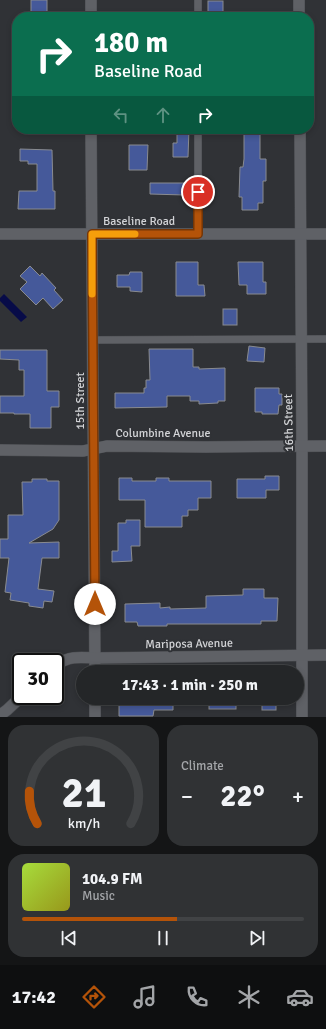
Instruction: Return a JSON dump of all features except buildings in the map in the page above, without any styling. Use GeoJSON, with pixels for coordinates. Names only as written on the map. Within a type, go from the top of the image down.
{"type":"FeatureCollection","features":[{"type":"Feature","properties":{"kind":"street"},"geometry":{"type":"LineString","coordinates":[[91,0],[91,12]]}},
{"type":"Feature","properties":{"kind":"street"},"geometry":{"type":"LineString","coordinates":[[299,0],[299,12]]}},
{"type":"Feature","properties":{"kind":"street","name":"15th Street"},"geometry":{"type":"LineString","coordinates":[[91,134],[95,665]]}},
{"type":"Feature","properties":{"kind":"street","name":"16th Street"},"geometry":{"type":"LineString","coordinates":[[300,134],[302,717]]}},
{"type":"Feature","properties":{"kind":"street","name":"Baseline Road"},"geometry":{"type":"LineString","coordinates":[[0,234],[326,234]]}},
{"type":"Feature","properties":{"kind":"street","name":"Columbine Avenue"},"geometry":{"type":"LineString","coordinates":[[0,450],[83,451],[107,446],[326,446]]}},
{"type":"Feature","properties":{"kind":"street","name":"Mariposa Avenue"},"geometry":{"type":"LineString","coordinates":[[64,660],[76,657],[326,656]]}},
{"type":"Feature","properties":{"kind":"street"},"geometry":{"type":"LineString","coordinates":[[0,715],[12,705]]}},
{"type":"Feature","properties":{"kind":"street"},"geometry":{"type":"LineString","coordinates":[[95,705],[95,717]]}},
{"type":"Feature","properties":{"kind":"lane"},"geometry":{"type":"LineString","coordinates":[[198,0],[198,12]]}},
{"type":"Feature","properties":{"kind":"lane"},"geometry":{"type":"LineString","coordinates":[[198,134],[198,234]]}},
{"type":"Feature","properties":{"kind":"lane"},"geometry":{"type":"LineString","coordinates":[[92,340],[326,339]]}},
{"type":"Feature","properties":{"kind":"shaded area"},"geometry":{"type":"Polygon","coordinates":[[[4,294],[27,317],[21,322],[0,301],[0,298],[4,294]]]}},
{"type":"Feature","properties":{"kind":"slow traffic"},"geometry":{"type":"LineString","coordinates":[[92,294],[92,234],[135,234]]}},
{"type":"Feature","properties":{"kind":"route"},"geometry":{"type":"LineString","coordinates":[[95,604],[92,234],[198,234],[198,192]]}}]}
